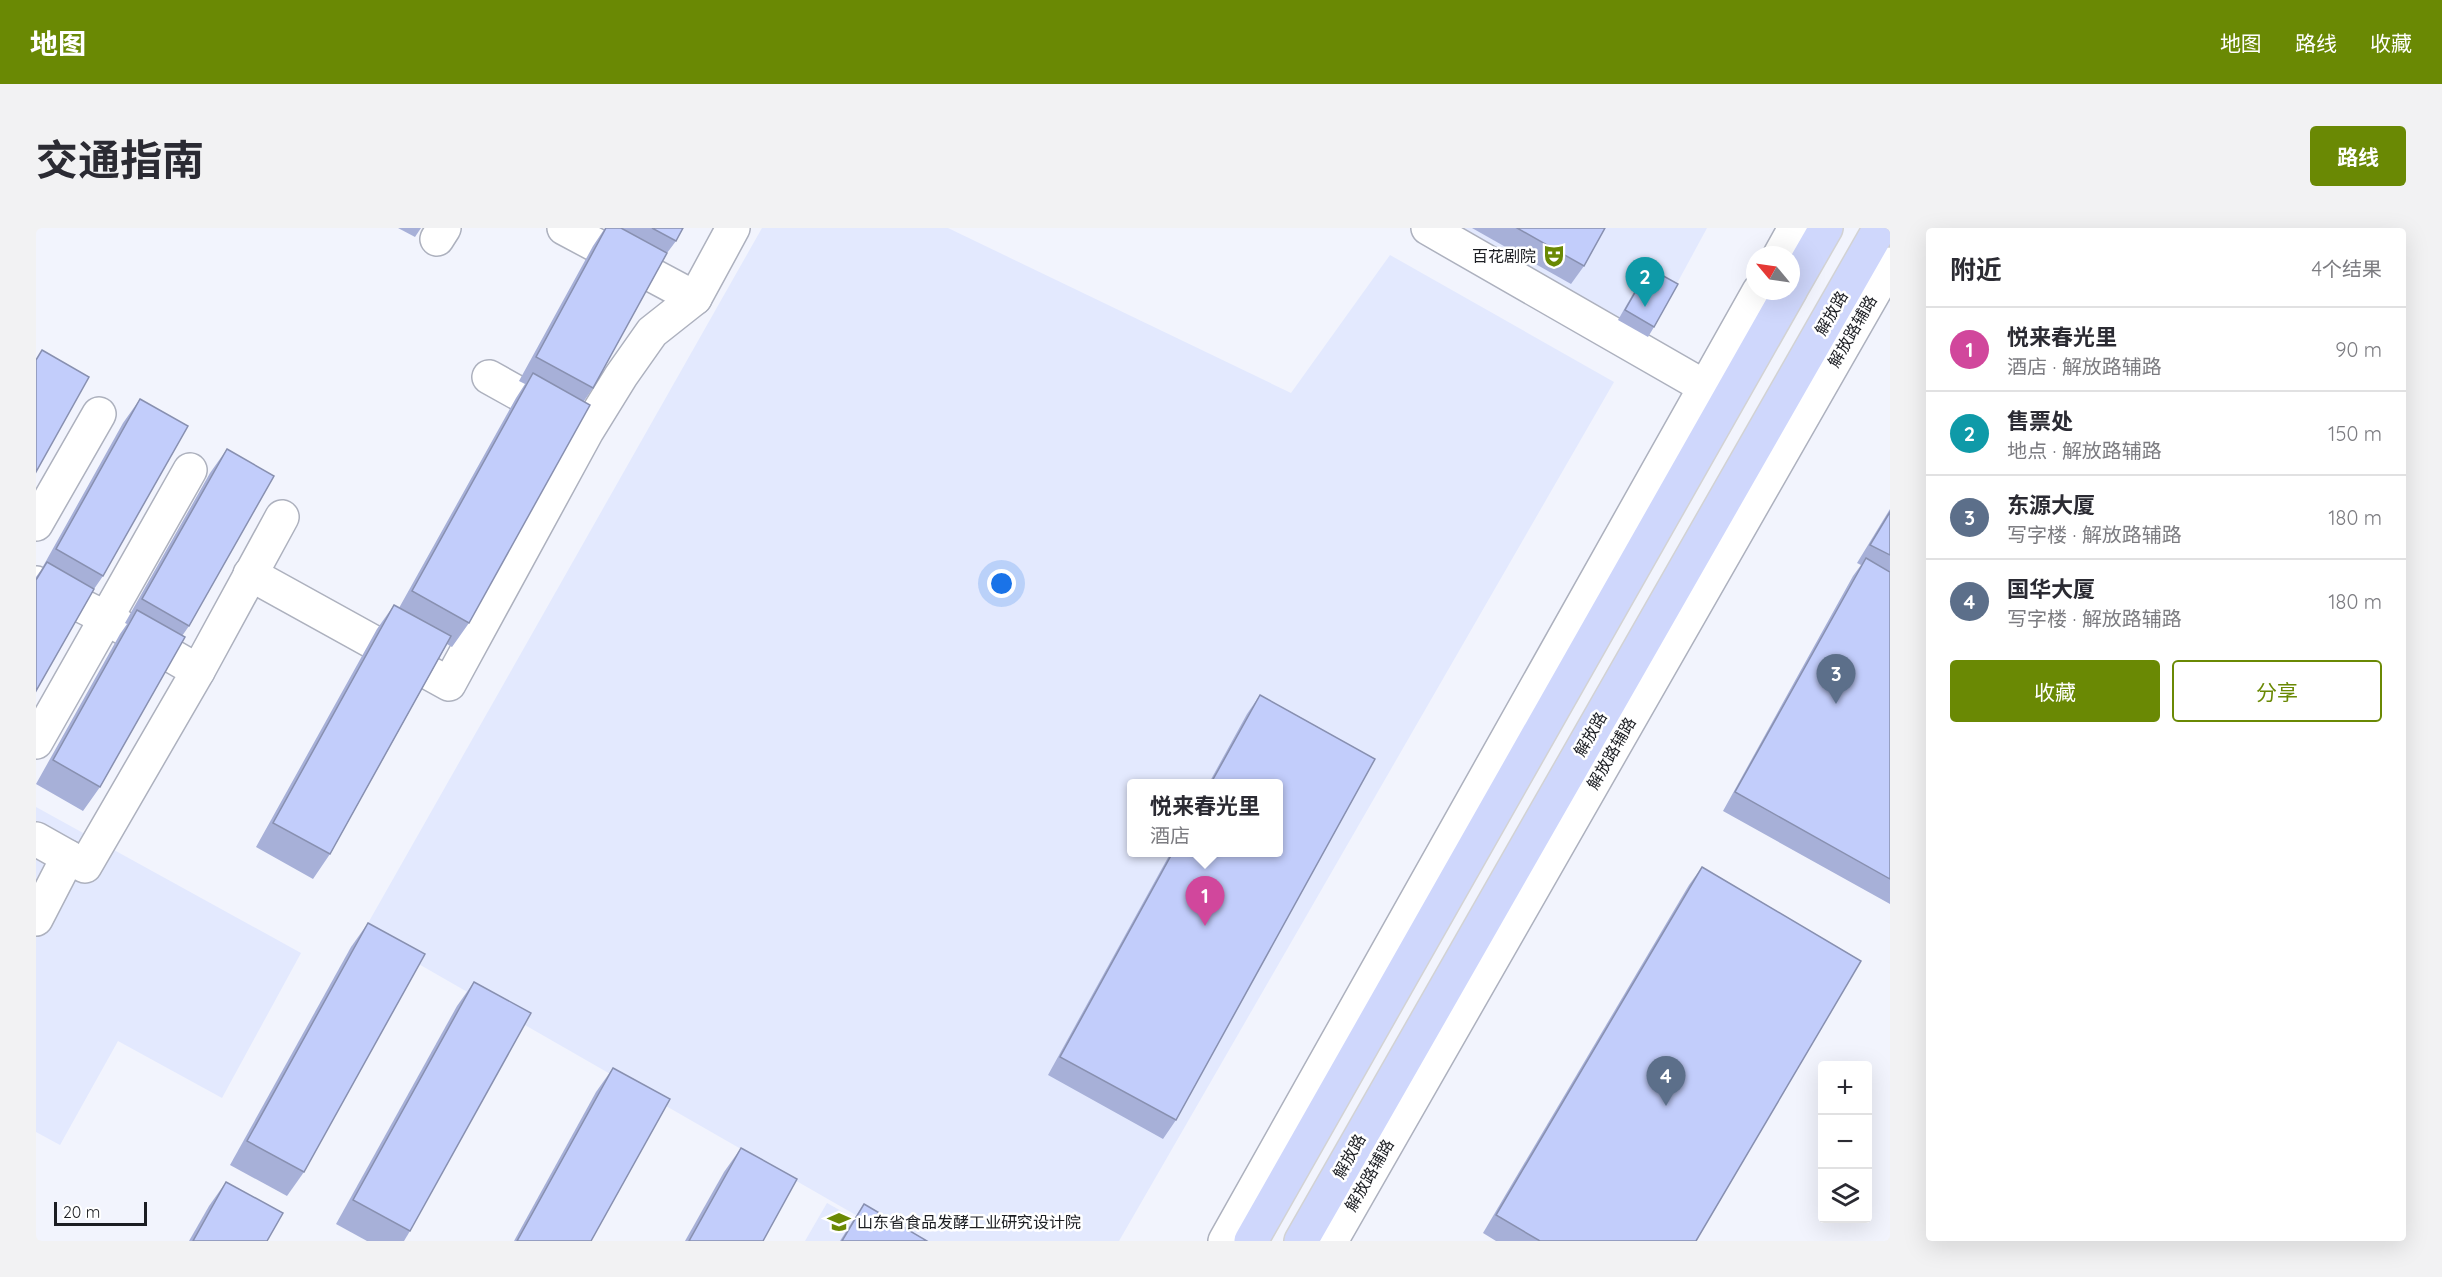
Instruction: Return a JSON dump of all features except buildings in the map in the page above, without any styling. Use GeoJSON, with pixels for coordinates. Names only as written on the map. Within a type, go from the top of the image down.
{"type":"FeatureCollection","features":[{"type":"Feature","properties":{"kind":"main road"},"geometry":{"type":"LineString","coordinates":[[1800,273],[1826,228]]}},
{"type":"Feature","properties":{"kind":"main road","name":"解放路"},"geometry":{"type":"LineString","coordinates":[[1301,1241],[1880,228]]}},
{"type":"Feature","properties":{"kind":"main road"},"geometry":{"type":"LineString","coordinates":[[1251,1241],[1784,300]]}},
{"type":"Feature","properties":{"kind":"street"},"geometry":{"type":"LineString","coordinates":[[564,228],[694,298]]}},
{"type":"Feature","properties":{"kind":"street"},"geometry":{"type":"LineString","coordinates":[[250,574],[449,684],[587,432],[652,332],[694,298],[733,228]]}},
{"type":"Feature","properties":{"kind":"street"},"geometry":{"type":"LineString","coordinates":[[1428,228],[1705,387]]}},
{"type":"Feature","properties":{"kind":"street"},"geometry":{"type":"LineString","coordinates":[[1785,246],[1795,228]]}},
{"type":"Feature","properties":{"kind":"street","name":"解放路辅路"},"geometry":{"type":"LineString","coordinates":[[1331,1241],[1890,264]]}},
{"type":"Feature","properties":{"kind":"street"},"geometry":{"type":"LineString","coordinates":[[1225,1241],[1754,300]]}},
{"type":"Feature","properties":{"kind":"street"},"geometry":{"type":"LineString","coordinates":[[489,377],[587,432]]}},
{"type":"Feature","properties":{"kind":"street"},"geometry":{"type":"LineString","coordinates":[[36,524],[99,414]]}},
{"type":"Feature","properties":{"kind":"street"},"geometry":{"type":"LineString","coordinates":[[36,742],[190,470]]}},
{"type":"Feature","properties":{"kind":"street"},"geometry":{"type":"LineString","coordinates":[[36,839],[85,866],[198,671],[282,518]]}},
{"type":"Feature","properties":{"kind":"street"},"geometry":{"type":"LineString","coordinates":[[36,583],[106,618],[198,671]]}},
{"type":"Feature","properties":{"kind":"street"},"geometry":{"type":"LineString","coordinates":[[36,919],[68,857]]}},
{"type":"Feature","properties":{"kind":"shaded area"},"geometry":{"type":"Polygon","coordinates":[[[762,228],[948,228],[1291,393],[1390,255],[1614,382],[1119,1241],[901,1241],[363,932],[762,228]]]}},
{"type":"Feature","properties":{"kind":"shaded area"},"geometry":{"type":"Polygon","coordinates":[[[1453,228],[1707,228],[1648,337],[1453,228]]]}},
{"type":"Feature","properties":{"kind":"shaded area"},"geometry":{"type":"Polygon","coordinates":[[[36,807],[301,953],[222,1098],[118,1041],[60,1145],[36,1132],[36,807]]]}},
{"type":"Feature","properties":{"kind":"shaded area","name":"山东省食品发酵工业研究设计院"},"geometry":{"type":"Polygon","coordinates":[[[827,1203],[895,1241],[805,1241],[827,1203]]]}},
{"type":"Feature","properties":{"kind":"place","name":"百花剧院"},"geometry":{"type":"Point","coordinates":[1554,256]}},
{"type":"Feature","properties":{"kind":"place","name":"售票处"},"geometry":{"type":"Point","coordinates":[1645,307]}},
{"type":"Feature","properties":{"kind":"place","name":"东源大厦"},"geometry":{"type":"Point","coordinates":[1836,704]}},
{"type":"Feature","properties":{"kind":"place","name":"悦来春光里"},"geometry":{"type":"Point","coordinates":[1205,926]}},
{"type":"Feature","properties":{"kind":"place","name":"国华大厦"},"geometry":{"type":"Point","coordinates":[1666,1106]}},
{"type":"Feature","properties":{"kind":"place","name":"山东省食品发酵工业研究设计院"},"geometry":{"type":"Point","coordinates":[839,1222]}}]}
